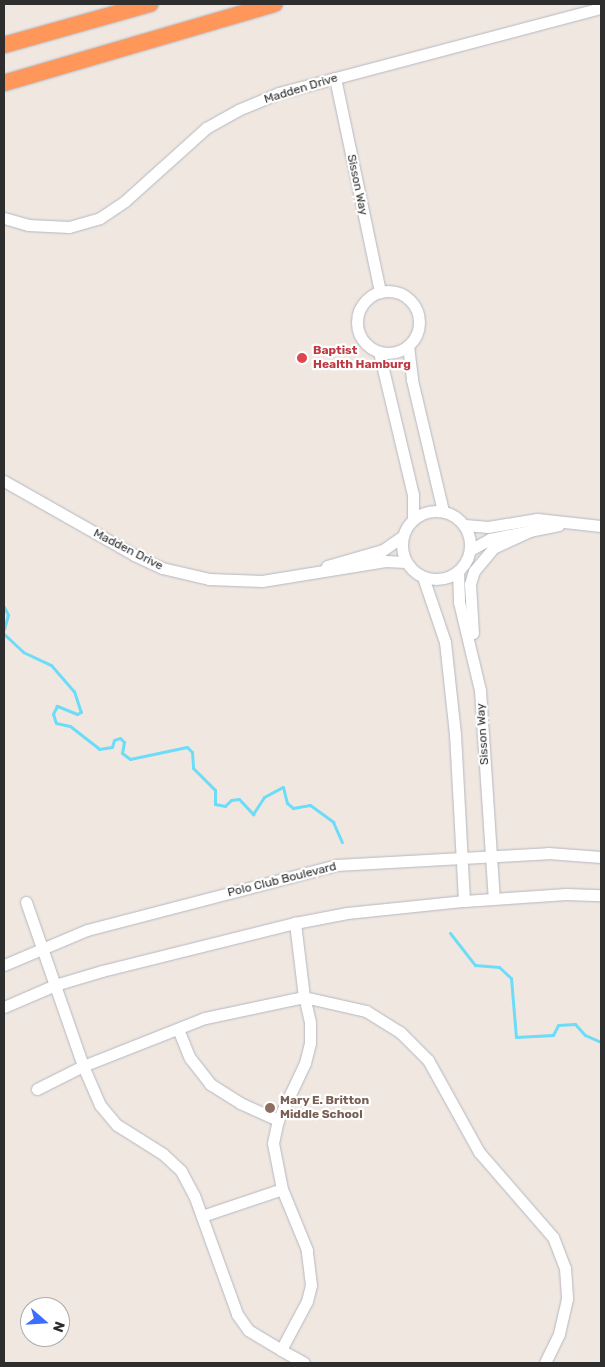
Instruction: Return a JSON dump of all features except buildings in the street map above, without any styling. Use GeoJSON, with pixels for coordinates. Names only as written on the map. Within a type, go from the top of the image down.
{"type":"FeatureCollection","features":[{"type":"Feature","properties":{"kind":"highway"},"geometry":{"type":"LineString","coordinates":[[4,45],[150,4]]}},
{"type":"Feature","properties":{"kind":"highway"},"geometry":{"type":"LineString","coordinates":[[4,83],[275,4]]}},
{"type":"Feature","properties":{"kind":"street","name":"Madden Drive"},"geometry":{"type":"LineString","coordinates":[[4,218],[28,225],[69,227],[100,218],[125,201],[206,128],[238,110],[279,93],[601,8]]}},
{"type":"Feature","properties":{"kind":"street","name":"Sisson Way"},"geometry":{"type":"LineString","coordinates":[[335,78],[380,292]]}},
{"type":"Feature","properties":{"kind":"street"},"geometry":{"type":"LineString","coordinates":[[408,346],[389,353],[379,352],[363,341],[357,322],[364,303],[380,292],[400,294],[415,308],[418,328],[408,346],[412,380],[443,511]]}},
{"type":"Feature","properties":{"kind":"street"},"geometry":{"type":"LineString","coordinates":[[379,352],[413,495],[413,519]]}},
{"type":"Feature","properties":{"kind":"street","name":"Madden Drive"},"geometry":{"type":"LineString","coordinates":[[4,481],[162,568],[230,580],[262,581],[385,561],[406,562]]}},
{"type":"Feature","properties":{"kind":"street"},"geometry":{"type":"LineString","coordinates":[[568,523],[490,539],[470,550],[458,571],[441,579],[423,576],[406,562],[402,545],[403,536],[413,519],[427,511],[443,511],[465,525],[488,527],[537,519],[601,526]]}},
{"type":"Feature","properties":{"kind":"street"},"geometry":{"type":"LineString","coordinates":[[465,525],[470,550]]}},
{"type":"Feature","properties":{"kind":"street"},"geometry":{"type":"LineString","coordinates":[[480,690],[470,609],[474,571],[494,548],[530,531]]}},
{"type":"Feature","properties":{"kind":"street","name":"Madden Drive"},"geometry":{"type":"LineString","coordinates":[[294,576],[382,550],[403,536]]}},
{"type":"Feature","properties":{"kind":"street","name":"Sisson Way"},"geometry":{"type":"LineString","coordinates":[[458,571],[460,602],[480,690],[494,899]]}},
{"type":"Feature","properties":{"kind":"street"},"geometry":{"type":"LineString","coordinates":[[423,576],[445,642],[455,734],[464,901]]}},
{"type":"Feature","properties":{"kind":"street","name":"Polo Club Boulevard"},"geometry":{"type":"LineString","coordinates":[[4,965],[87,930],[336,865],[548,853],[601,857]]}},
{"type":"Feature","properties":{"kind":"street"},"geometry":{"type":"LineString","coordinates":[[4,1007],[56,985],[295,923],[347,914],[464,901],[601,896]]}},
{"type":"Feature","properties":{"kind":"street"},"geometry":{"type":"LineString","coordinates":[[26,902],[83,1066],[100,1105],[117,1126],[163,1154],[181,1171],[202,1216],[237,1314],[248,1330],[304,1363]]}},
{"type":"Feature","properties":{"kind":"street"},"geometry":{"type":"LineString","coordinates":[[281,1350],[307,1301],[311,1285],[307,1250],[282,1189],[273,1143],[278,1120],[305,1063],[310,1043],[310,1022],[304,997],[295,923]]}},
{"type":"Feature","properties":{"kind":"street"},"geometry":{"type":"LineString","coordinates":[[36,1089],[83,1066],[205,1018],[304,997],[366,1011],[400,1032],[428,1060],[479,1152],[553,1237],[565,1268],[567,1299],[559,1334],[545,1363]]}},
{"type":"Feature","properties":{"kind":"street"},"geometry":{"type":"LineString","coordinates":[[178,1029],[190,1058],[210,1084],[240,1104],[278,1120]]}},
{"type":"Feature","properties":{"kind":"street"},"geometry":{"type":"LineString","coordinates":[[202,1216],[282,1189]]}},
{"type":"Feature","properties":{"kind":"waterway"},"geometry":{"type":"LineString","coordinates":[[4,607],[8,615],[4,629]]}},
{"type":"Feature","properties":{"kind":"waterway"},"geometry":{"type":"LineString","coordinates":[[4,634],[23,652],[51,665],[74,691],[81,712],[77,714],[57,706],[53,714],[56,723],[70,726],[99,749],[112,747],[114,740],[120,738],[124,742],[122,753],[130,759],[187,747],[192,752],[193,768],[215,790],[215,804],[225,806],[231,800],[239,799],[253,814],[264,797],[283,787],[287,803],[293,808],[310,805],[333,822],[342,842]]}},
{"type":"Feature","properties":{"kind":"waterway"},"geometry":{"type":"LineString","coordinates":[[450,933],[475,965],[499,967],[511,978],[516,1037],[553,1035],[558,1025],[575,1024],[585,1035],[601,1042]]}},
{"type":"Feature","properties":{"kind":"place","name":"Baptist Health Hamburg"},"geometry":{"type":"Point","coordinates":[302,358]}},
{"type":"Feature","properties":{"kind":"place","name":"Mary E. Britton Middle School"},"geometry":{"type":"Point","coordinates":[270,1108]}}]}
